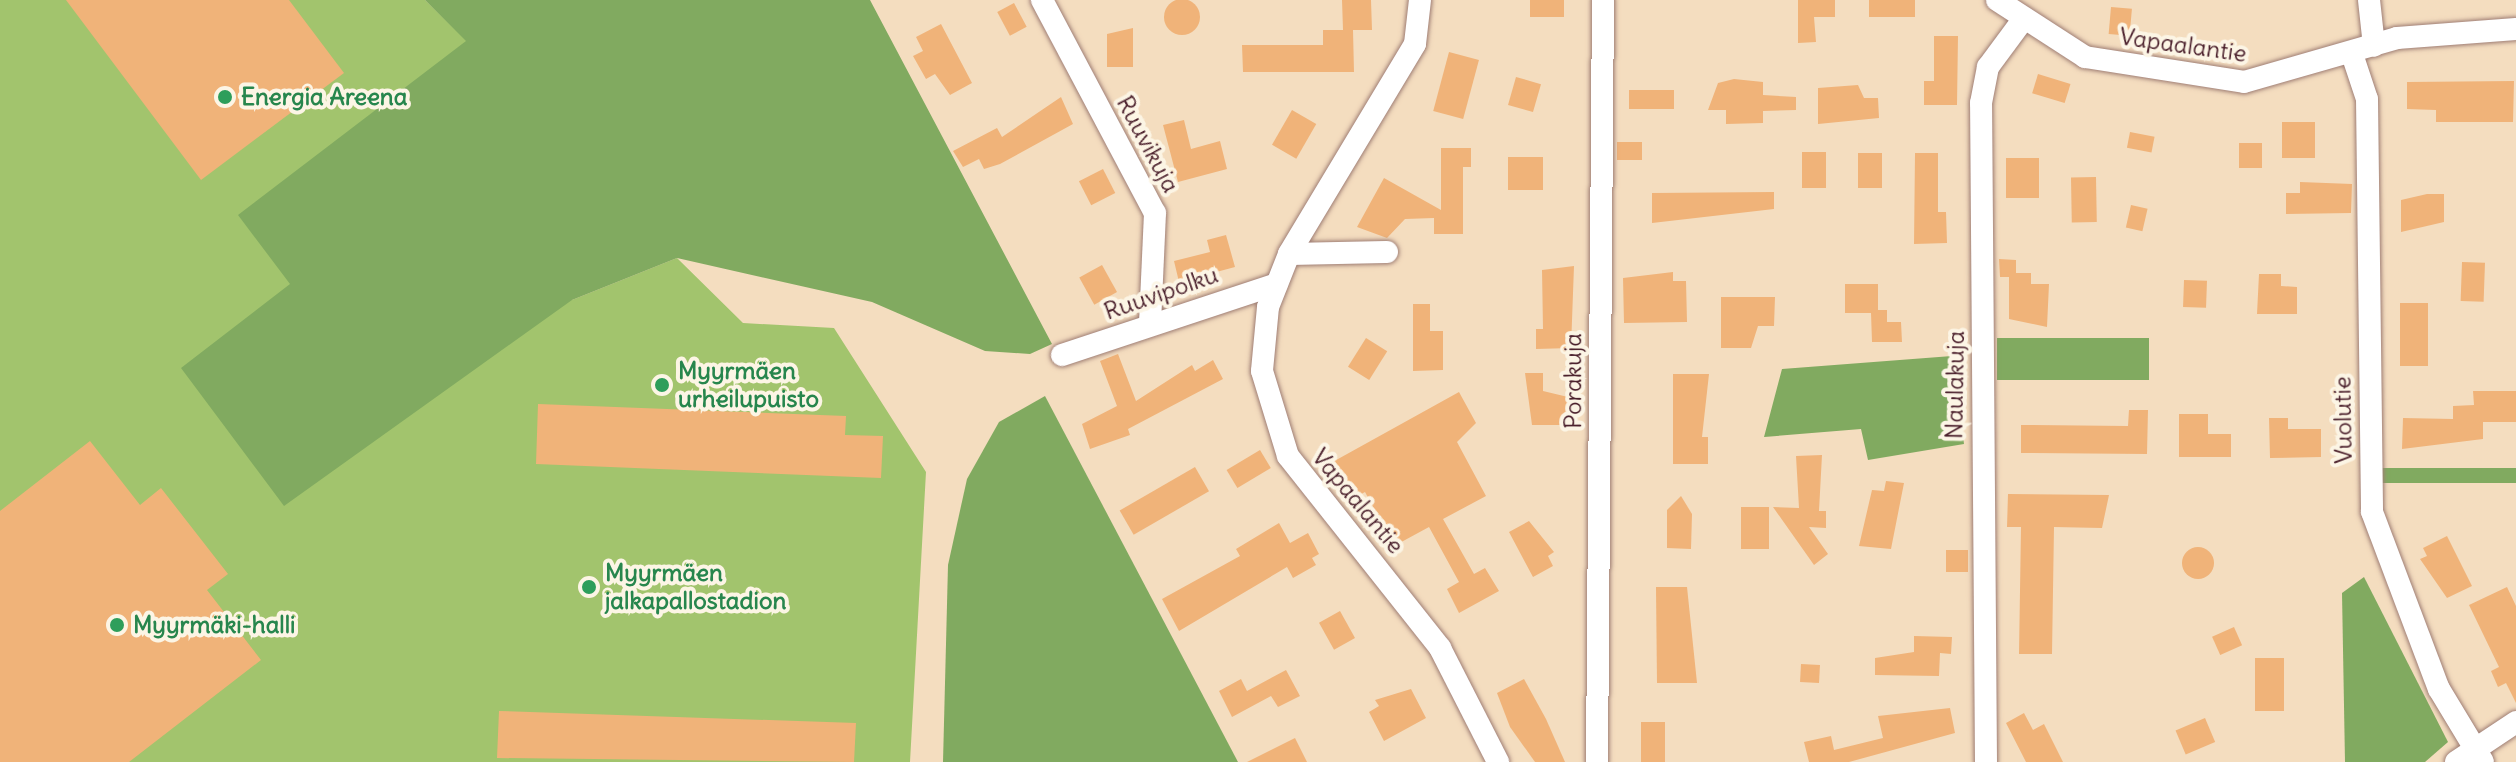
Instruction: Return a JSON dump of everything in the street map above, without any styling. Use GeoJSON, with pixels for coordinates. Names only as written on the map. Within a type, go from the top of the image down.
{"type":"FeatureCollection","features":[{"type":"Feature","properties":{"kind":"street","name":"Ruuvikuja"},"geometry":{"type":"LineString","coordinates":[[1042,0],[1155,213],[1150,324]]}},
{"type":"Feature","properties":{"kind":"street","name":"Vapaalantie"},"geometry":{"type":"LineString","coordinates":[[1420,0],[1415,44],[1289,254],[1262,338],[1262,371],[1283,445],[1302,480],[1440,648],[1498,762]]}},
{"type":"Feature","properties":{"kind":"street","name":"Porakuja"},"geometry":{"type":"LineString","coordinates":[[1597,762],[1603,0]]}},
{"type":"Feature","properties":{"kind":"street","name":"Vapaalantie"},"geometry":{"type":"LineString","coordinates":[[1997,0],[2022,21],[2085,57],[2244,82],[2433,33],[2516,29]]}},
{"type":"Feature","properties":{"kind":"street"},"geometry":{"type":"LineString","coordinates":[[2369,0],[2374,46]]}},
{"type":"Feature","properties":{"kind":"street","name":"Naulakuja"},"geometry":{"type":"LineString","coordinates":[[1986,762],[1981,103],[1988,67],[2022,21]]}},
{"type":"Feature","properties":{"kind":"street","name":"Vuolutie"},"geometry":{"type":"LineString","coordinates":[[2352,54],[2367,99],[2372,512],[2439,689],[2478,753]]}},
{"type":"Feature","properties":{"kind":"street"},"geometry":{"type":"LineString","coordinates":[[1289,254],[1387,252]]}},
{"type":"Feature","properties":{"kind":"street","name":"Ruuvipolku"},"geometry":{"type":"LineString","coordinates":[[1062,355],[1277,284]]}},
{"type":"Feature","properties":{"kind":"street"},"geometry":{"type":"LineString","coordinates":[[2456,762],[2478,753],[2516,722]]}},
{"type":"Feature","properties":{"kind":"green space","name":"Myyrmäen urheilupuisto"},"geometry":{"type":"Polygon","coordinates":[[[0,0],[425,0],[467,41],[454,54],[572,300],[677,258],[743,323],[834,328],[926,472],[910,762],[0,762],[0,0]]]}},
{"type":"Feature","properties":{"kind":"green space"},"geometry":{"type":"Polygon","coordinates":[[[425,0],[870,0],[1052,344],[1030,354],[985,351],[872,302],[677,258],[572,300],[284,506],[181,368],[290,284],[238,215],[466,41],[425,0]]]}},
{"type":"Feature","properties":{"kind":"green space"},"geometry":{"type":"Polygon","coordinates":[[[1997,338],[2149,338],[2149,380],[1997,380],[1997,338]]]}},
{"type":"Feature","properties":{"kind":"green space"},"geometry":{"type":"Polygon","coordinates":[[[1952,356],[1964,444],[1868,460],[1861,429],[1764,437],[1782,369],[1952,356]]]}},
{"type":"Feature","properties":{"kind":"green space"},"geometry":{"type":"Polygon","coordinates":[[[1045,396],[1238,762],[943,762],[948,565],[967,479],[999,422],[1045,396]]]}},
{"type":"Feature","properties":{"kind":"green space"},"geometry":{"type":"Polygon","coordinates":[[[2378,468],[2516,468],[2516,483],[2378,483],[2378,468]]]}},
{"type":"Feature","properties":{"kind":"green space"},"geometry":{"type":"Polygon","coordinates":[[[2364,577],[2448,742],[2425,762],[2345,762],[2342,593],[2364,577]]]}},
{"type":"Feature","properties":{"kind":"building"},"geometry":{"type":"Polygon","coordinates":[[[1182,-1],[1195,4],[1200,17],[1195,30],[1182,35],[1169,30],[1164,17],[1169,4],[1182,-1]]]}},
{"type":"Feature","properties":{"kind":"building","name":"Energia Areena"},"geometry":{"type":"Polygon","coordinates":[[[66,0],[289,0],[344,73],[201,180],[66,0]]]}},
{"type":"Feature","properties":{"kind":"building"},"geometry":{"type":"Polygon","coordinates":[[[1342,0],[1371,0],[1372,30],[1353,30],[1354,72],[1243,72],[1242,45],[1323,45],[1323,30],[1343,30],[1342,0]]]}},
{"type":"Feature","properties":{"kind":"building"},"geometry":{"type":"Polygon","coordinates":[[[1530,0],[1564,0],[1564,17],[1530,17],[1530,0]]]}},
{"type":"Feature","properties":{"kind":"building"},"geometry":{"type":"Polygon","coordinates":[[[1798,0],[1835,0],[1835,17],[1814,17],[1816,42],[1798,43],[1798,0]]]}},
{"type":"Feature","properties":{"kind":"building"},"geometry":{"type":"Polygon","coordinates":[[[1869,0],[1915,0],[1915,17],[1869,17],[1869,0]]]}},
{"type":"Feature","properties":{"kind":"building"},"geometry":{"type":"Polygon","coordinates":[[[1014,3],[1027,27],[1010,36],[997,12],[1014,3]]]}},
{"type":"Feature","properties":{"kind":"building"},"geometry":{"type":"Polygon","coordinates":[[[2111,7],[2132,9],[2130,36],[2109,34],[2111,7]]]}},
{"type":"Feature","properties":{"kind":"building"},"geometry":{"type":"Polygon","coordinates":[[[941,24],[972,83],[950,95],[935,74],[926,79],[913,56],[923,51],[916,37],[941,24]]]}},
{"type":"Feature","properties":{"kind":"building"},"geometry":{"type":"Polygon","coordinates":[[[1133,28],[1133,67],[1107,67],[1107,34],[1133,28]]]}},
{"type":"Feature","properties":{"kind":"building"},"geometry":{"type":"Polygon","coordinates":[[[1934,36],[1958,36],[1957,105],[1924,105],[1924,81],[1934,81],[1934,36]]]}},
{"type":"Feature","properties":{"kind":"building"},"geometry":{"type":"Polygon","coordinates":[[[1449,52],[1479,60],[1463,119],[1433,111],[1449,52]]]}},
{"type":"Feature","properties":{"kind":"building"},"geometry":{"type":"Polygon","coordinates":[[[2038,74],[2071,84],[2065,103],[2032,93],[2038,74]]]}},
{"type":"Feature","properties":{"kind":"building"},"geometry":{"type":"Polygon","coordinates":[[[1516,77],[1541,84],[1533,112],[1508,105],[1516,77]]]}},
{"type":"Feature","properties":{"kind":"building"},"geometry":{"type":"Polygon","coordinates":[[[1734,79],[1763,82],[1763,95],[1796,97],[1796,110],[1763,111],[1763,123],[1726,124],[1726,110],[1708,110],[1718,83],[1734,79]]]}},
{"type":"Feature","properties":{"kind":"building"},"geometry":{"type":"Polygon","coordinates":[[[2514,81],[2513,122],[2436,122],[2436,110],[2407,109],[2407,82],[2514,81]]]}},
{"type":"Feature","properties":{"kind":"building"},"geometry":{"type":"Polygon","coordinates":[[[1858,85],[1864,98],[1878,98],[1879,118],[1818,124],[1818,88],[1858,85]]]}},
{"type":"Feature","properties":{"kind":"building"},"geometry":{"type":"Polygon","coordinates":[[[1629,90],[1674,90],[1674,109],[1629,109],[1629,90]]]}},
{"type":"Feature","properties":{"kind":"building"},"geometry":{"type":"Polygon","coordinates":[[[1061,97],[1073,124],[1000,164],[984,169],[979,159],[963,167],[953,151],[997,128],[1002,137],[1061,97]]]}},
{"type":"Feature","properties":{"kind":"building"},"geometry":{"type":"Polygon","coordinates":[[[1292,110],[1316,124],[1296,159],[1272,145],[1292,110]]]}},
{"type":"Feature","properties":{"kind":"building"},"geometry":{"type":"Polygon","coordinates":[[[1184,120],[1191,149],[1220,141],[1227,169],[1178,182],[1163,125],[1184,120]]]}},
{"type":"Feature","properties":{"kind":"building"},"geometry":{"type":"Polygon","coordinates":[[[2282,122],[2315,122],[2315,158],[2282,158],[2282,122]]]}},
{"type":"Feature","properties":{"kind":"building"},"geometry":{"type":"Polygon","coordinates":[[[2130,132],[2155,137],[2151,152],[2127,148],[2130,132]]]}},
{"type":"Feature","properties":{"kind":"building"},"geometry":{"type":"Polygon","coordinates":[[[1617,142],[1642,142],[1642,160],[1617,160],[1617,142]]]}},
{"type":"Feature","properties":{"kind":"building"},"geometry":{"type":"Polygon","coordinates":[[[2239,143],[2262,143],[2262,168],[2239,168],[2239,143]]]}},
{"type":"Feature","properties":{"kind":"building"},"geometry":{"type":"Polygon","coordinates":[[[1441,148],[1471,148],[1471,167],[1463,167],[1463,234],[1434,234],[1434,218],[1405,219],[1387,238],[1357,227],[1384,178],[1441,210],[1441,148]]]}},
{"type":"Feature","properties":{"kind":"building"},"geometry":{"type":"Polygon","coordinates":[[[1802,152],[1826,152],[1826,188],[1802,188],[1802,152]]]}},
{"type":"Feature","properties":{"kind":"building"},"geometry":{"type":"Polygon","coordinates":[[[1858,153],[1882,153],[1882,188],[1858,188],[1858,153]]]}},
{"type":"Feature","properties":{"kind":"building"},"geometry":{"type":"Polygon","coordinates":[[[1915,153],[1938,153],[1938,212],[1946,212],[1947,243],[1914,244],[1915,153]]]}},
{"type":"Feature","properties":{"kind":"building"},"geometry":{"type":"Polygon","coordinates":[[[1508,157],[1543,157],[1543,190],[1508,190],[1508,157]]]}},
{"type":"Feature","properties":{"kind":"building"},"geometry":{"type":"Polygon","coordinates":[[[2006,158],[2039,158],[2039,198],[2006,198],[2006,158]]]}},
{"type":"Feature","properties":{"kind":"building"},"geometry":{"type":"Polygon","coordinates":[[[1103,169],[1115,193],[1091,205],[1079,181],[1103,169]]]}},
{"type":"Feature","properties":{"kind":"building"},"geometry":{"type":"Polygon","coordinates":[[[2071,177],[2096,177],[2097,222],[2072,222],[2071,177]]]}},
{"type":"Feature","properties":{"kind":"building"},"geometry":{"type":"Polygon","coordinates":[[[2300,182],[2352,184],[2351,213],[2286,214],[2286,193],[2300,193],[2300,182]]]}},
{"type":"Feature","properties":{"kind":"building"},"geometry":{"type":"Polygon","coordinates":[[[1774,192],[1774,209],[1652,223],[1652,193],[1774,192]]]}},
{"type":"Feature","properties":{"kind":"building"},"geometry":{"type":"Polygon","coordinates":[[[2444,194],[2444,222],[2401,232],[2401,200],[2444,194]]]}},
{"type":"Feature","properties":{"kind":"building"},"geometry":{"type":"Polygon","coordinates":[[[2131,205],[2148,209],[2142,231],[2126,227],[2131,205]]]}},
{"type":"Feature","properties":{"kind":"building"},"geometry":{"type":"Polygon","coordinates":[[[1226,235],[1235,267],[1179,282],[1174,261],[1210,252],[1207,240],[1226,235]]]}},
{"type":"Feature","properties":{"kind":"building"},"geometry":{"type":"Polygon","coordinates":[[[1999,259],[2016,260],[2016,273],[2031,273],[2031,284],[2049,284],[2047,327],[2009,319],[2009,277],[2000,277],[1999,259]]]}},
{"type":"Feature","properties":{"kind":"building"},"geometry":{"type":"Polygon","coordinates":[[[2462,262],[2485,263],[2484,302],[2461,301],[2462,262]]]}},
{"type":"Feature","properties":{"kind":"building"},"geometry":{"type":"Polygon","coordinates":[[[1102,265],[1117,292],[1094,305],[1079,278],[1102,265]]]}},
{"type":"Feature","properties":{"kind":"building"},"geometry":{"type":"Polygon","coordinates":[[[1574,266],[1571,348],[1536,349],[1536,329],[1543,329],[1542,270],[1574,266]]]}},
{"type":"Feature","properties":{"kind":"building"},"geometry":{"type":"Polygon","coordinates":[[[1673,272],[1673,281],[1686,281],[1687,322],[1624,323],[1623,278],[1673,272]]]}},
{"type":"Feature","properties":{"kind":"building"},"geometry":{"type":"Polygon","coordinates":[[[2259,274],[2281,274],[2281,286],[2297,287],[2297,314],[2257,314],[2259,274]]]}},
{"type":"Feature","properties":{"kind":"building"},"geometry":{"type":"Polygon","coordinates":[[[2184,280],[2207,281],[2206,308],[2183,307],[2184,280]]]}},
{"type":"Feature","properties":{"kind":"building"},"geometry":{"type":"Polygon","coordinates":[[[1845,284],[1878,284],[1878,310],[1887,310],[1887,322],[1901,322],[1902,342],[1872,342],[1871,313],[1845,313],[1845,284]]]}},
{"type":"Feature","properties":{"kind":"building"},"geometry":{"type":"Polygon","coordinates":[[[1721,297],[1775,297],[1774,326],[1758,326],[1751,348],[1721,348],[1721,297]]]}},
{"type":"Feature","properties":{"kind":"building"},"geometry":{"type":"Polygon","coordinates":[[[2400,303],[2428,303],[2428,366],[2400,366],[2400,303]]]}},
{"type":"Feature","properties":{"kind":"building"},"geometry":{"type":"Polygon","coordinates":[[[1413,304],[1430,304],[1430,331],[1443,331],[1443,370],[1413,371],[1413,304]]]}},
{"type":"Feature","properties":{"kind":"building"},"geometry":{"type":"Polygon","coordinates":[[[1366,338],[1387,351],[1369,380],[1348,367],[1366,338]]]}},
{"type":"Feature","properties":{"kind":"building"},"geometry":{"type":"Polygon","coordinates":[[[1118,354],[1136,401],[1192,365],[1195,371],[1213,360],[1223,379],[1128,429],[1130,435],[1090,449],[1082,424],[1117,406],[1100,361],[1118,354]]]}},
{"type":"Feature","properties":{"kind":"building"},"geometry":{"type":"Polygon","coordinates":[[[1525,373],[1543,373],[1543,391],[1568,397],[1567,425],[1532,425],[1525,373]]]}},
{"type":"Feature","properties":{"kind":"building"},"geometry":{"type":"Polygon","coordinates":[[[1673,374],[1709,374],[1702,437],[1708,437],[1708,464],[1673,464],[1673,374]]]}},
{"type":"Feature","properties":{"kind":"building"},"geometry":{"type":"Polygon","coordinates":[[[2473,391],[2516,391],[2516,422],[2483,422],[2483,439],[2402,449],[2403,418],[2453,419],[2453,406],[2474,405],[2473,391]]]}},
{"type":"Feature","properties":{"kind":"building"},"geometry":{"type":"Polygon","coordinates":[[[1459,392],[1476,423],[1457,442],[1486,496],[1443,519],[1474,574],[1485,568],[1499,591],[1459,613],[1447,589],[1459,582],[1429,527],[1394,546],[1365,492],[1350,500],[1329,464],[1459,392]]]}},
{"type":"Feature","properties":{"kind":"building"},"geometry":{"type":"Polygon","coordinates":[[[538,404],[846,416],[845,435],[883,436],[881,478],[536,464],[538,404]]]}},
{"type":"Feature","properties":{"kind":"building"},"geometry":{"type":"Polygon","coordinates":[[[2129,410],[2148,410],[2147,454],[2021,453],[2021,425],[2128,426],[2129,410]]]}},
{"type":"Feature","properties":{"kind":"building"},"geometry":{"type":"Polygon","coordinates":[[[2179,414],[2208,414],[2208,434],[2231,434],[2231,457],[2179,457],[2179,414]]]}},
{"type":"Feature","properties":{"kind":"building"},"geometry":{"type":"Polygon","coordinates":[[[2269,418],[2288,418],[2288,429],[2321,429],[2321,457],[2270,458],[2269,418]]]}},
{"type":"Feature","properties":{"kind":"building","name":"Myyrmäki-halli"},"geometry":{"type":"Polygon","coordinates":[[[90,441],[140,505],[161,488],[228,574],[207,590],[261,660],[129,762],[0,762],[0,511],[90,441]]]}},
{"type":"Feature","properties":{"kind":"building"},"geometry":{"type":"Polygon","coordinates":[[[1260,450],[1271,468],[1237,488],[1227,470],[1260,450]]]}},
{"type":"Feature","properties":{"kind":"building"},"geometry":{"type":"Polygon","coordinates":[[[1822,455],[1819,511],[1826,511],[1826,528],[1809,527],[1828,554],[1814,565],[1773,507],[1799,508],[1796,456],[1822,455]]]}},
{"type":"Feature","properties":{"kind":"building"},"geometry":{"type":"Polygon","coordinates":[[[1195,467],[1209,491],[1134,535],[1120,510],[1195,467]]]}},
{"type":"Feature","properties":{"kind":"building"},"geometry":{"type":"Polygon","coordinates":[[[1886,481],[1904,483],[1891,549],[1859,546],[1872,490],[1884,491],[1886,481]]]}},
{"type":"Feature","properties":{"kind":"building"},"geometry":{"type":"Polygon","coordinates":[[[2008,494],[2109,495],[2102,528],[2054,527],[2052,654],[2019,654],[2021,527],[2007,527],[2008,494]]]}},
{"type":"Feature","properties":{"kind":"building"},"geometry":{"type":"Polygon","coordinates":[[[1681,496],[1692,514],[1691,549],[1667,548],[1667,510],[1681,496]]]}},
{"type":"Feature","properties":{"kind":"building"},"geometry":{"type":"Polygon","coordinates":[[[1741,507],[1769,507],[1769,549],[1741,549],[1741,507]]]}},
{"type":"Feature","properties":{"kind":"building"},"geometry":{"type":"Polygon","coordinates":[[[1529,521],[1554,552],[1548,556],[1553,566],[1533,577],[1509,532],[1529,521]]]}},
{"type":"Feature","properties":{"kind":"building"},"geometry":{"type":"Polygon","coordinates":[[[1279,523],[1290,543],[1308,533],[1319,554],[1312,558],[1316,565],[1293,578],[1287,567],[1179,631],[1162,599],[1240,556],[1236,549],[1279,523]]]}},
{"type":"Feature","properties":{"kind":"building"},"geometry":{"type":"Polygon","coordinates":[[[2447,536],[2472,586],[2447,598],[2420,559],[2427,556],[2423,548],[2447,536]]]}},
{"type":"Feature","properties":{"kind":"building"},"geometry":{"type":"Polygon","coordinates":[[[2198,547],[2209,552],[2214,563],[2209,574],[2198,579],[2187,574],[2182,563],[2187,552],[2198,547]]]}},
{"type":"Feature","properties":{"kind":"building"},"geometry":{"type":"Polygon","coordinates":[[[1946,550],[1968,550],[1968,572],[1946,572],[1946,550]]]}},
{"type":"Feature","properties":{"kind":"building"},"geometry":{"type":"Polygon","coordinates":[[[1656,587],[1687,587],[1697,683],[1657,683],[1656,587]]]}},
{"type":"Feature","properties":{"kind":"building"},"geometry":{"type":"Polygon","coordinates":[[[2507,587],[2516,606],[2516,703],[2506,683],[2498,687],[2491,671],[2499,667],[2469,605],[2507,587]]]}},
{"type":"Feature","properties":{"kind":"building"},"geometry":{"type":"Polygon","coordinates":[[[1340,611],[1355,638],[1334,650],[1319,623],[1340,611]]]}},
{"type":"Feature","properties":{"kind":"building"},"geometry":{"type":"Polygon","coordinates":[[[2234,627],[2242,645],[2220,655],[2212,637],[2234,627]]]}},
{"type":"Feature","properties":{"kind":"building"},"geometry":{"type":"Polygon","coordinates":[[[1914,636],[1952,637],[1951,654],[1940,653],[1939,676],[1875,675],[1875,658],[1914,652],[1914,636]]]}},
{"type":"Feature","properties":{"kind":"building"},"geometry":{"type":"Polygon","coordinates":[[[2255,658],[2284,658],[2284,711],[2255,711],[2255,658]]]}},
{"type":"Feature","properties":{"kind":"building"},"geometry":{"type":"Polygon","coordinates":[[[1801,664],[1820,665],[1819,683],[1800,682],[1801,664]]]}},
{"type":"Feature","properties":{"kind":"building"},"geometry":{"type":"Polygon","coordinates":[[[1286,670],[1300,696],[1278,707],[1271,696],[1232,717],[1219,691],[1241,679],[1247,691],[1286,670]]]}},
{"type":"Feature","properties":{"kind":"building"},"geometry":{"type":"Polygon","coordinates":[[[1524,679],[1565,762],[1535,762],[1510,727],[1497,693],[1524,679]]]}},
{"type":"Feature","properties":{"kind":"building"},"geometry":{"type":"Polygon","coordinates":[[[1411,689],[1426,718],[1384,741],[1369,712],[1379,706],[1375,700],[1411,689]]]}},
{"type":"Feature","properties":{"kind":"building"},"geometry":{"type":"Polygon","coordinates":[[[1950,708],[1955,733],[1849,762],[1809,762],[1804,742],[1831,736],[1834,750],[1883,738],[1878,716],[1950,708]]]}},
{"type":"Feature","properties":{"kind":"building"},"geometry":{"type":"Polygon","coordinates":[[[499,711],[856,723],[854,762],[497,758],[499,711]]]}},
{"type":"Feature","properties":{"kind":"building"},"geometry":{"type":"Polygon","coordinates":[[[2024,713],[2033,730],[2044,724],[2063,762],[2026,762],[2006,723],[2024,713]]]}},
{"type":"Feature","properties":{"kind":"building"},"geometry":{"type":"Polygon","coordinates":[[[2205,718],[2215,742],[2186,754],[2176,731],[2205,718]]]}},
{"type":"Feature","properties":{"kind":"building"},"geometry":{"type":"Polygon","coordinates":[[[1641,722],[1665,722],[1665,762],[1641,762],[1641,722]]]}},
{"type":"Feature","properties":{"kind":"building"},"geometry":{"type":"Polygon","coordinates":[[[1295,738],[1307,762],[1247,762],[1295,738]]]}},
{"type":"Feature","properties":{"kind":"place","name":"Energia Areena"},"geometry":{"type":"Point","coordinates":[225,97]}},
{"type":"Feature","properties":{"kind":"place","name":"Myyrmäen urheilupuisto"},"geometry":{"type":"Point","coordinates":[662,385]}},
{"type":"Feature","properties":{"kind":"place","name":"Myyrmäen jalkapallostadion"},"geometry":{"type":"Point","coordinates":[589,587]}},
{"type":"Feature","properties":{"kind":"place","name":"Myyrmäki-halli"},"geometry":{"type":"Point","coordinates":[117,625]}}]}
